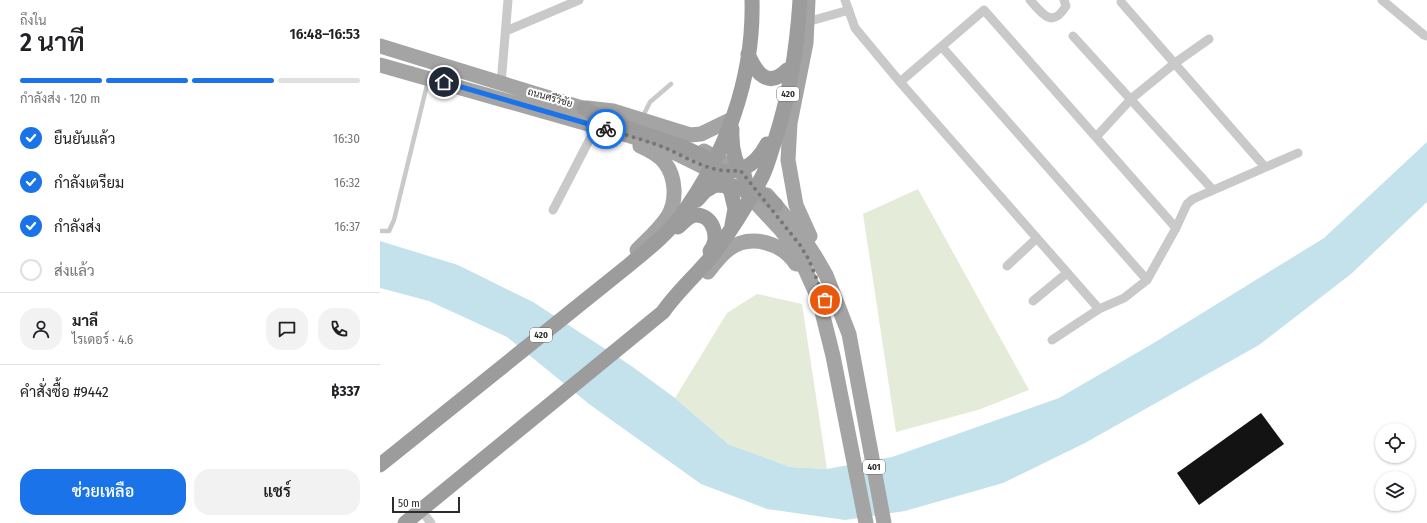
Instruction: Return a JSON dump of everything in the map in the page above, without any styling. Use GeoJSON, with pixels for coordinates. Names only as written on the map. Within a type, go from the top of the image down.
{"type":"FeatureCollection","features":[{"type":"Feature","properties":{"kind":"highway","name":"420"},"geometry":{"type":"LineString","coordinates":[[405,523],[516,430],[663,312],[673,297],[714,254],[730,231],[733,179],[723,145],[746,71],[752,0]]}},
{"type":"Feature","properties":{"kind":"highway"},"geometry":{"type":"LineString","coordinates":[[730,231],[735,209],[731,192],[733,179],[740,170],[748,167],[759,158],[767,144],[781,107],[795,0]]}},
{"type":"Feature","properties":{"kind":"highway","name":"420"},"geometry":{"type":"LineString","coordinates":[[380,465],[658,241],[679,218],[733,179],[763,174],[786,105],[795,61],[800,0]]}},
{"type":"Feature","properties":{"kind":"highway"},"geometry":{"type":"LineString","coordinates":[[748,54],[758,73],[764,77],[772,79],[780,77],[787,70]]}},
{"type":"Feature","properties":{"kind":"highway"},"geometry":{"type":"LineString","coordinates":[[581,115],[607,121],[683,147],[703,156],[733,179]]}},
{"type":"Feature","properties":{"kind":"highway"},"geometry":{"type":"LineString","coordinates":[[732,119],[731,135],[733,151],[740,170]]}},
{"type":"Feature","properties":{"kind":"highway"},"geometry":{"type":"LineString","coordinates":[[677,228],[705,191],[715,185],[733,179]]}},
{"type":"Feature","properties":{"kind":"highway"},"geometry":{"type":"LineString","coordinates":[[616,275],[638,264],[657,249],[691,216],[696,215],[704,217],[714,229],[716,240],[713,248],[694,271],[687,284]]}},
{"type":"Feature","properties":{"kind":"main road"},"geometry":{"type":"LineString","coordinates":[[808,0],[804,51],[790,123],[788,149],[790,175],[801,220],[830,269],[849,334]]}},
{"type":"Feature","properties":{"kind":"main road","name":"ถนนศรีวิชัย"},"geometry":{"type":"LineString","coordinates":[[380,46],[501,84],[548,105]]}},
{"type":"Feature","properties":{"kind":"main road","name":"ถนนศรีวิชัย"},"geometry":{"type":"LineString","coordinates":[[380,64],[429,78],[548,105],[581,115]]}},
{"type":"Feature","properties":{"kind":"main road"},"geometry":{"type":"LineString","coordinates":[[581,115],[613,111],[690,135],[701,134],[732,119]]}},
{"type":"Feature","properties":{"kind":"main road"},"geometry":{"type":"LineString","coordinates":[[581,115],[594,131],[622,138],[651,152],[665,163],[672,178],[673,203],[669,215],[652,236],[625,261],[616,275]]}},
{"type":"Feature","properties":{"kind":"main road"},"geometry":{"type":"LineString","coordinates":[[733,179],[740,170]]}},
{"type":"Feature","properties":{"kind":"main road","name":"401"},"geometry":{"type":"LineString","coordinates":[[733,179],[776,205],[802,236],[826,275],[849,334],[865,412],[884,523]]}},
{"type":"Feature","properties":{"kind":"main road","name":"401"},"geometry":{"type":"LineString","coordinates":[[733,179],[781,230],[796,249],[819,300],[842,395],[866,523]]}},
{"type":"Feature","properties":{"kind":"main road"},"geometry":{"type":"LineString","coordinates":[[663,312],[696,284],[729,249],[740,244],[752,242],[774,244],[790,256],[809,290],[816,306],[826,353],[842,395]]}},
{"type":"Feature","properties":{"kind":"street"},"geometry":{"type":"LineString","coordinates":[[501,84],[508,0]]}},
{"type":"Feature","properties":{"kind":"street"},"geometry":{"type":"LineString","coordinates":[[506,31],[579,0]]}},
{"type":"Feature","properties":{"kind":"street"},"geometry":{"type":"LineString","coordinates":[[845,0],[855,28],[900,82],[1099,309]]}},
{"type":"Feature","properties":{"kind":"street"},"geometry":{"type":"LineString","coordinates":[[1030,0],[1045,17],[1049,19],[1053,18],[1064,9],[1066,6],[1064,0]]}},
{"type":"Feature","properties":{"kind":"street"},"geometry":{"type":"LineString","coordinates":[[1386,1],[1427,36]]}},
{"type":"Feature","properties":{"kind":"street"},"geometry":{"type":"LineString","coordinates":[[1121,2],[1175,62],[1265,167]]}},
{"type":"Feature","properties":{"kind":"street"},"geometry":{"type":"LineString","coordinates":[[807,22],[848,10]]}},
{"type":"Feature","properties":{"kind":"street"},"geometry":{"type":"LineString","coordinates":[[900,82],[984,10],[1176,228]]}},
{"type":"Feature","properties":{"kind":"street"},"geometry":{"type":"LineString","coordinates":[[1073,36],[1214,190]]}},
{"type":"Feature","properties":{"kind":"street"},"geometry":{"type":"LineString","coordinates":[[1096,137],[1131,99],[1175,62],[1209,39]]}},
{"type":"Feature","properties":{"kind":"street"},"geometry":{"type":"LineString","coordinates":[[942,46],[1147,280]]}},
{"type":"Feature","properties":{"kind":"street"},"geometry":{"type":"LineString","coordinates":[[553,210],[594,131]]}},
{"type":"Feature","properties":{"kind":"street"},"geometry":{"type":"LineString","coordinates":[[1052,340],[1099,309],[1124,298],[1147,280],[1176,228],[1187,204],[1193,199],[1298,153]]}},
{"type":"Feature","properties":{"kind":"street"},"geometry":{"type":"LineString","coordinates":[[1007,266],[1037,238]]}},
{"type":"Feature","properties":{"kind":"street"},"geometry":{"type":"LineString","coordinates":[[1033,301],[1067,273]]}},
{"type":"Feature","properties":{"kind":"street"},"geometry":{"type":"LineString","coordinates":[[421,510],[431,523]]}},
{"type":"Feature","properties":{"kind":"lane"},"geometry":{"type":"LineString","coordinates":[[380,231],[389,231],[394,220],[429,78]]}},
{"type":"Feature","properties":{"kind":"lane"},"geometry":{"type":"LineString","coordinates":[[641,119],[650,102],[671,84]]}},
{"type":"Feature","properties":{"kind":"green space"},"geometry":{"type":"Polygon","coordinates":[[[918,189],[1029,390],[978,410],[896,432],[863,214],[918,189]]]}},
{"type":"Feature","properties":{"kind":"green space"},"geometry":{"type":"Polygon","coordinates":[[[757,294],[802,304],[827,469],[790,467],[728,444],[675,398],[727,313],[757,294]]]}},
{"type":"Feature","properties":{"kind":"water"},"geometry":{"type":"Polygon","coordinates":[[[1427,142],[1427,202],[1351,274],[1259,345],[1085,443],[1003,483],[905,511],[845,520],[767,509],[701,484],[589,404],[507,337],[429,301],[380,288],[380,241],[458,265],[533,302],[630,365],[675,398],[728,444],[790,467],[827,469],[892,457],[1059,398],[1152,344],[1324,238],[1427,142]]]}},
{"type":"Feature","properties":{"kind":"building"},"geometry":{"type":"Polygon","coordinates":[[[1261,413],[1284,444],[1199,505],[1177,473],[1261,413]]]}},
{"type":"Feature","properties":{"kind":"way so far"},"geometry":{"type":"LineString","coordinates":[[606,129],[664,147],[710,169],[729,172],[740,170],[762,200],[791,232],[800,245],[809,260],[825,300]]}},
{"type":"Feature","properties":{"kind":"route"},"geometry":{"type":"LineString","coordinates":[[444,82],[606,129]]}}]}
